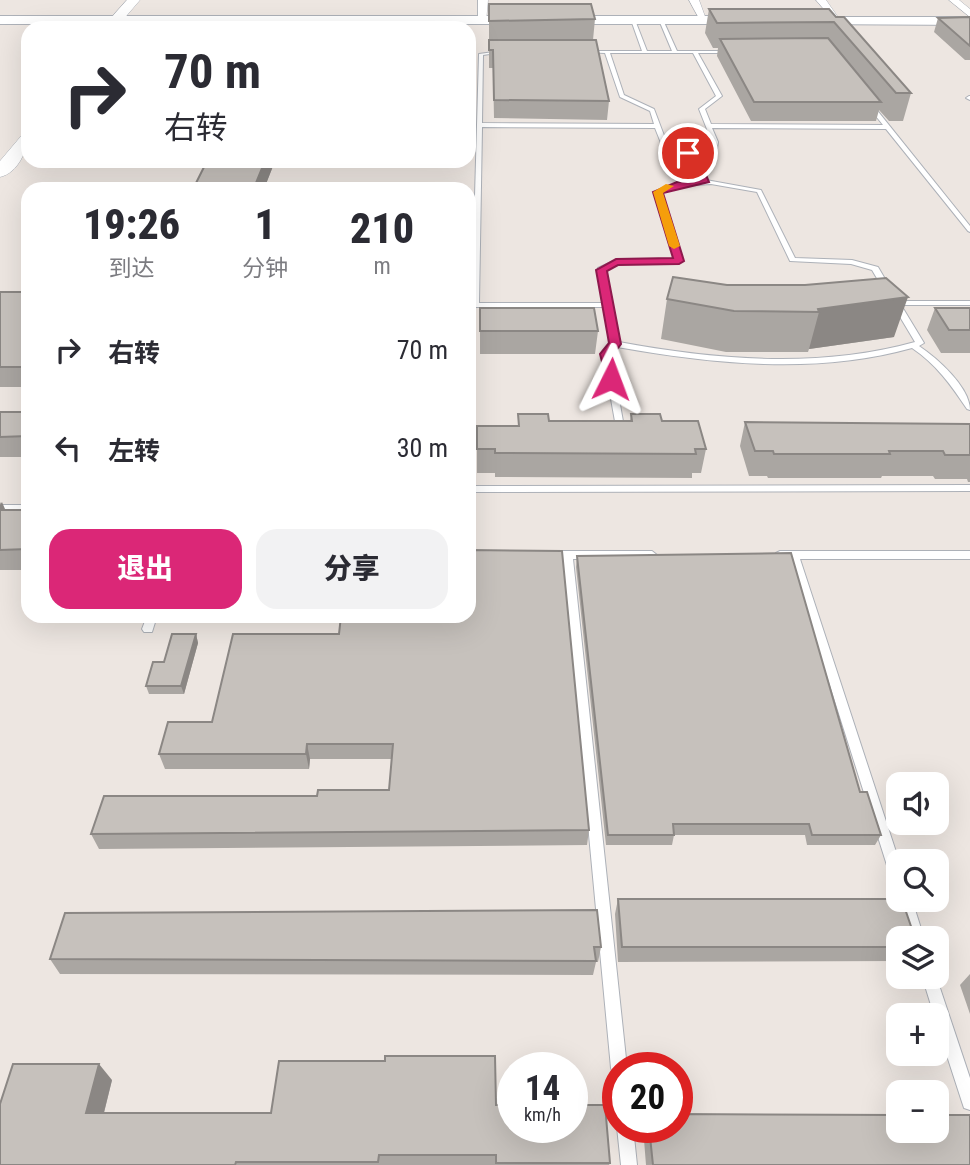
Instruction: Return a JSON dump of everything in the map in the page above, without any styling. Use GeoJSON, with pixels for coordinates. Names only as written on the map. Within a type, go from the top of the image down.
{"type":"FeatureCollection","features":[{"type":"Feature","properties":{"kind":"main road"},"geometry":{"type":"LineString","coordinates":[[122,21],[134,0]]}},
{"type":"Feature","properties":{"kind":"main road"},"geometry":{"type":"LineString","coordinates":[[124,21],[148,0]]}},
{"type":"Feature","properties":{"kind":"main road"},"geometry":{"type":"LineString","coordinates":[[0,149],[21,126]]}},
{"type":"Feature","properties":{"kind":"main road"},"geometry":{"type":"LineString","coordinates":[[0,172],[21,147]]}},
{"type":"Feature","properties":{"kind":"street"},"geometry":{"type":"LineString","coordinates":[[483,0],[483,20]]}},
{"type":"Feature","properties":{"kind":"street"},"geometry":{"type":"LineString","coordinates":[[694,0],[704,20]]}},
{"type":"Feature","properties":{"kind":"street"},"geometry":{"type":"LineString","coordinates":[[821,0],[839,21]]}},
{"type":"Feature","properties":{"kind":"street"},"geometry":{"type":"LineString","coordinates":[[954,0],[970,13]]}},
{"type":"Feature","properties":{"kind":"street"},"geometry":{"type":"LineString","coordinates":[[0,20],[30,21]]}},
{"type":"Feature","properties":{"kind":"street"},"geometry":{"type":"LineString","coordinates":[[460,21],[758,20]]}},
{"type":"Feature","properties":{"kind":"street"},"geometry":{"type":"LineString","coordinates":[[798,20],[970,21]]}},
{"type":"Feature","properties":{"kind":"lane"},"geometry":{"type":"LineString","coordinates":[[633,20],[645,52]]}},
{"type":"Feature","properties":{"kind":"lane"},"geometry":{"type":"LineString","coordinates":[[661,20],[675,52]]}},
{"type":"Feature","properties":{"kind":"lane"},"geometry":{"type":"LineString","coordinates":[[476,302],[481,54],[506,52]]}},
{"type":"Feature","properties":{"kind":"lane"},"geometry":{"type":"LineString","coordinates":[[582,52],[735,52]]}},
{"type":"Feature","properties":{"kind":"lane"},"geometry":{"type":"LineString","coordinates":[[607,52],[622,96],[652,110],[665,146],[678,152],[693,153],[714,148],[715,142],[702,109],[719,96],[695,52]]}},
{"type":"Feature","properties":{"kind":"lane"},"geometry":{"type":"LineString","coordinates":[[861,95],[970,230]]}},
{"type":"Feature","properties":{"kind":"lane"},"geometry":{"type":"LineString","coordinates":[[479,125],[657,125]]}},
{"type":"Feature","properties":{"kind":"lane"},"geometry":{"type":"LineString","coordinates":[[709,126],[888,127]]}},
{"type":"Feature","properties":{"kind":"lane"},"geometry":{"type":"LineString","coordinates":[[693,153],[704,182]]}},
{"type":"Feature","properties":{"kind":"lane"},"geometry":{"type":"LineString","coordinates":[[615,344],[667,354],[729,360],[822,359],[920,343],[875,269],[852,262],[792,260],[759,191],[704,182],[680,184],[658,192],[679,261],[616,262],[601,270],[615,344],[607,354],[620,427]]}},
{"type":"Feature","properties":{"kind":"lane"},"geometry":{"type":"LineString","coordinates":[[896,303],[970,303]]}},
{"type":"Feature","properties":{"kind":"lane"},"geometry":{"type":"LineString","coordinates":[[476,308],[608,305]]}},
{"type":"Feature","properties":{"kind":"lane"},"geometry":{"type":"LineString","coordinates":[[913,345],[934,358],[949,374],[970,407]]}},
{"type":"Feature","properties":{"kind":"lane"},"geometry":{"type":"LineString","coordinates":[[476,489],[970,488]]}},
{"type":"Feature","properties":{"kind":"lane"},"geometry":{"type":"LineString","coordinates":[[0,508],[21,508]]}},
{"type":"Feature","properties":{"kind":"lane"},"geometry":{"type":"LineString","coordinates":[[617,1052],[562,555],[661,555]]}},
{"type":"Feature","properties":{"kind":"lane"},"geometry":{"type":"LineString","coordinates":[[767,555],[970,555]]}},
{"type":"Feature","properties":{"kind":"lane"},"geometry":{"type":"LineString","coordinates":[[794,555],[889,849]]}},
{"type":"Feature","properties":{"kind":"lane"},"geometry":{"type":"LineString","coordinates":[[148,629],[150,623]]}},
{"type":"Feature","properties":{"kind":"lane"},"geometry":{"type":"LineString","coordinates":[[933,989],[970,1102]]}},
{"type":"Feature","properties":{"kind":"lane"},"geometry":{"type":"LineString","coordinates":[[627,1143],[629,1165]]}},
{"type":"Feature","properties":{"kind":"building"},"geometry":{"type":"Polygon","coordinates":[[[489,4],[591,4],[595,19],[489,21],[489,4]]]}},
{"type":"Feature","properties":{"kind":"building"},"geometry":{"type":"Polygon","coordinates":[[[709,9],[829,9],[836,17],[844,17],[911,93],[896,93],[834,22],[717,23],[709,9]]]}},
{"type":"Feature","properties":{"kind":"building"},"geometry":{"type":"Polygon","coordinates":[[[970,17],[970,46],[938,18],[970,17]]]}},
{"type":"Feature","properties":{"kind":"building"},"geometry":{"type":"Polygon","coordinates":[[[828,38],[881,102],[754,102],[720,39],[828,38]]]}},
{"type":"Feature","properties":{"kind":"building"},"geometry":{"type":"Polygon","coordinates":[[[489,40],[596,40],[609,101],[494,100],[493,50],[489,50],[489,40]]]}},
{"type":"Feature","properties":{"kind":"building"},"geometry":{"type":"Polygon","coordinates":[[[204,168],[262,168],[256,182],[196,182],[204,168]]]}},
{"type":"Feature","properties":{"kind":"building"},"geometry":{"type":"Polygon","coordinates":[[[673,277],[727,285],[805,285],[886,278],[908,297],[818,309],[819,312],[734,311],[667,299],[673,277]]]}},
{"type":"Feature","properties":{"kind":"building"},"geometry":{"type":"Polygon","coordinates":[[[0,292],[21,292],[21,367],[0,367],[0,292]]]}},
{"type":"Feature","properties":{"kind":"building"},"geometry":{"type":"Polygon","coordinates":[[[480,308],[594,308],[598,331],[480,331],[480,308]]]}},
{"type":"Feature","properties":{"kind":"building"},"geometry":{"type":"Polygon","coordinates":[[[935,308],[970,308],[970,330],[949,330],[935,308]]]}},
{"type":"Feature","properties":{"kind":"building"},"geometry":{"type":"Polygon","coordinates":[[[0,412],[21,412],[21,436],[0,437],[0,412]]]}},
{"type":"Feature","properties":{"kind":"building"},"geometry":{"type":"Polygon","coordinates":[[[518,414],[548,414],[549,421],[632,421],[631,414],[660,414],[662,421],[698,421],[706,449],[695,449],[696,454],[495,453],[495,449],[477,449],[477,426],[519,426],[518,414]]]}},
{"type":"Feature","properties":{"kind":"building"},"geometry":{"type":"Polygon","coordinates":[[[745,422],[970,424],[970,455],[945,455],[943,451],[774,454],[773,451],[755,451],[745,422]]]}},
{"type":"Feature","properties":{"kind":"building"},"geometry":{"type":"Polygon","coordinates":[[[0,510],[21,510],[21,549],[0,550],[0,510]]]}},
{"type":"Feature","properties":{"kind":"building"},"geometry":{"type":"Polygon","coordinates":[[[476,550],[562,551],[589,830],[91,834],[104,796],[317,796],[318,790],[389,790],[393,744],[307,744],[306,754],[159,754],[168,722],[212,722],[233,634],[339,634],[340,623],[476,623],[476,550]]]}},
{"type":"Feature","properties":{"kind":"building"},"geometry":{"type":"Polygon","coordinates":[[[791,553],[860,792],[867,792],[881,835],[812,835],[809,824],[673,824],[674,835],[608,835],[577,556],[791,553]]]}},
{"type":"Feature","properties":{"kind":"building"},"geometry":{"type":"Polygon","coordinates":[[[172,634],[196,634],[181,686],[146,686],[153,662],[164,662],[172,634]]]}},
{"type":"Feature","properties":{"kind":"building"},"geometry":{"type":"Polygon","coordinates":[[[618,899],[886,899],[886,912],[906,912],[911,926],[886,926],[886,947],[622,947],[618,899]]]}},
{"type":"Feature","properties":{"kind":"building"},"geometry":{"type":"Polygon","coordinates":[[[597,910],[601,947],[594,947],[596,961],[50,959],[65,913],[597,910]]]}},
{"type":"Feature","properties":{"kind":"building"},"geometry":{"type":"Polygon","coordinates":[[[385,1056],[495,1056],[497,1143],[588,1143],[588,1105],[602,1105],[602,1143],[608,1143],[610,1163],[496,1163],[496,1155],[379,1155],[378,1162],[0,1165],[0,1104],[13,1064],[99,1064],[86,1113],[271,1113],[279,1061],[385,1061],[385,1056]]]}},
{"type":"Feature","properties":{"kind":"building"},"geometry":{"type":"Polygon","coordinates":[[[693,1114],[886,1115],[886,1143],[949,1143],[949,1115],[970,1115],[970,1165],[653,1165],[651,1143],[693,1143],[693,1114]]]}},
{"type":"Feature","properties":{"kind":"slow traffic"},"geometry":{"type":"LineString","coordinates":[[670,186],[658,192],[674,246]]}},
{"type":"Feature","properties":{"kind":"route"},"geometry":{"type":"LineString","coordinates":[[611,379],[607,354],[615,344],[601,270],[616,262],[679,261],[658,192],[680,184],[704,182],[693,153],[688,153]]}}]}
